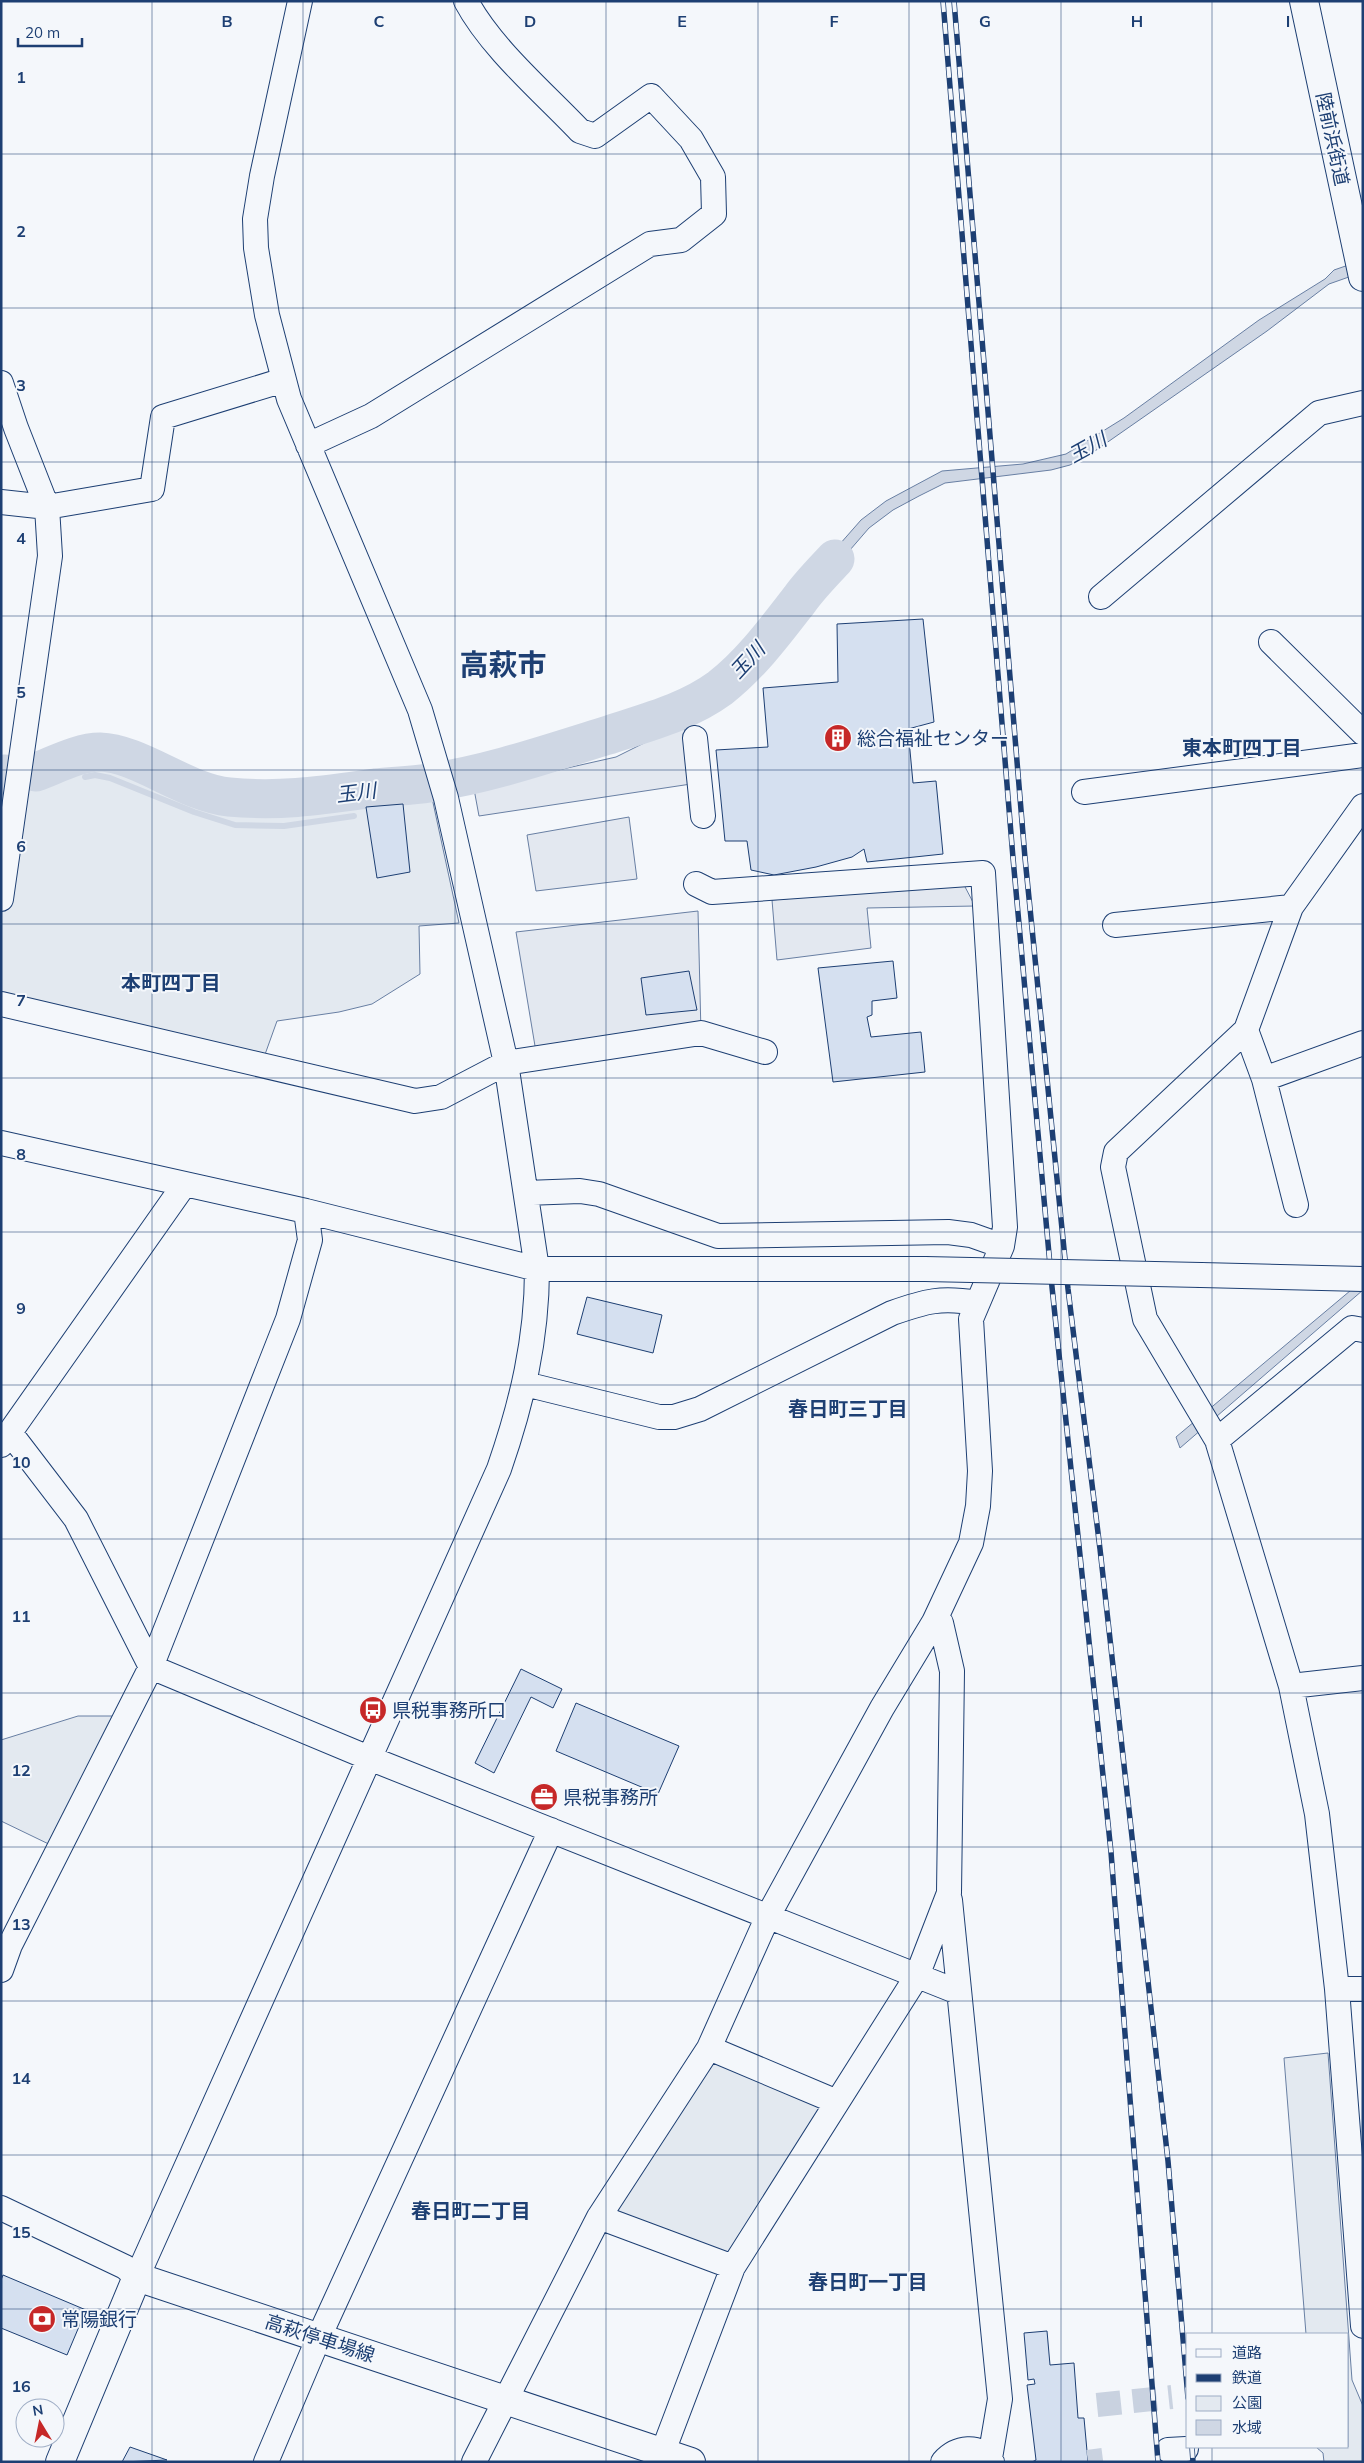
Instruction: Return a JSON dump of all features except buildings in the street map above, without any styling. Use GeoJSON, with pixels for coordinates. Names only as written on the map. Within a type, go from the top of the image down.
{"type":"FeatureCollection","features":[{"type":"Feature","properties":{"kind":"main road","name":"陸前浜街道"},"geometry":{"type":"LineString","coordinates":[[1304,1],[1363,277]]}},
{"type":"Feature","properties":{"kind":"main road","name":"高萩停車場線"},"geometry":{"type":"LineString","coordinates":[[137,2278],[505,2398],[661,2457],[691,2462]]}},
{"type":"Feature","properties":{"kind":"main road"},"geometry":{"type":"LineString","coordinates":[[60,2462],[137,2278]]}},
{"type":"Feature","properties":{"kind":"street"},"geometry":{"type":"LineString","coordinates":[[1,2208],[125,2267],[137,2278],[499,1469],[525,1384],[534,1340],[537,1269],[506,1063],[446,798],[420,710],[308,445],[284,380],[267,315],[256,248],[255,219],[262,176],[300,1]]}},
{"type":"Feature","properties":{"kind":"street"},"geometry":{"type":"LineString","coordinates":[[308,445],[371,416],[650,244],[682,240],[714,214],[713,176],[691,138],[651,96],[594,136],[580,131],[496,43],[474,16],[466,1]]}},
{"type":"Feature","properties":{"kind":"street"},"geometry":{"type":"LineString","coordinates":[[1,502],[47,508],[152,489],[163,417],[284,380]]}},
{"type":"Feature","properties":{"kind":"street"},"geometry":{"type":"LineString","coordinates":[[1,383],[47,508],[50,556],[4,859],[1,899]]}},
{"type":"Feature","properties":{"kind":"street"},"geometry":{"type":"LineString","coordinates":[[1101,597],[1319,413],[1363,403]]}},
{"type":"Feature","properties":{"kind":"street"},"geometry":{"type":"LineString","coordinates":[[1271,642],[1363,733]]}},
{"type":"Feature","properties":{"kind":"street"},"geometry":{"type":"LineString","coordinates":[[695,738],[703,816]]}},
{"type":"Feature","properties":{"kind":"street"},"geometry":{"type":"LineString","coordinates":[[1084,792],[1363,756]]}},
{"type":"Feature","properties":{"kind":"street"},"geometry":{"type":"LineString","coordinates":[[1363,806],[1291,907],[1246,1030],[1116,1152],[1113,1167],[1145,1319],[1217,1440],[1290,1686],[1317,1814],[1336,1990],[1363,2326]]}},
{"type":"Feature","properties":{"kind":"street"},"geometry":{"type":"LineString","coordinates":[[474,2462],[599,2217],[709,2048],[768,1916],[882,1708],[934,1622],[971,1543],[978,1506],[980,1471],[971,1319],[1002,1246],[1005,1227],[983,873],[712,892],[696,884]]}},
{"type":"Feature","properties":{"kind":"street"},"geometry":{"type":"LineString","coordinates":[[1114,925],[1291,907]]}},
{"type":"Feature","properties":{"kind":"street"},"geometry":{"type":"LineString","coordinates":[[1,1004],[415,1101],[441,1097],[506,1063],[701,1033],[765,1052]]}},
{"type":"Feature","properties":{"kind":"street"},"geometry":{"type":"LineString","coordinates":[[1246,1030],[1264,1079],[1296,1205]]}},
{"type":"Feature","properties":{"kind":"street"},"geometry":{"type":"LineString","coordinates":[[1264,1079],[1363,1043]]}},
{"type":"Feature","properties":{"kind":"street"},"geometry":{"type":"LineString","coordinates":[[1,1142],[184,1185],[306,1211],[537,1269],[925,1269],[1363,1279]]}},
{"type":"Feature","properties":{"kind":"street"},"geometry":{"type":"LineString","coordinates":[[184,1185],[6,1439],[76,1519],[150,1667],[370,1758],[958,1992]]}},
{"type":"Feature","properties":{"kind":"street"},"geometry":{"type":"LineString","coordinates":[[526,1194],[580,1191],[600,1194],[718,1236],[948,1232],[971,1235],[1002,1246]]}},
{"type":"Feature","properties":{"kind":"street"},"geometry":{"type":"LineString","coordinates":[[1,1970],[6,1943],[150,1667],[288,1319],[310,1240],[306,1211]]}},
{"type":"Feature","properties":{"kind":"street"},"geometry":{"type":"LineString","coordinates":[[525,1384],[659,1417],[674,1416],[700,1410],[892,1313],[923,1303],[950,1299],[977,1302]]}},
{"type":"Feature","properties":{"kind":"street"},"geometry":{"type":"LineString","coordinates":[[1217,1440],[1352,1328],[1363,1330]]}},
{"type":"Feature","properties":{"kind":"street"},"geometry":{"type":"LineString","coordinates":[[934,1622],[941,1623],[952,1671],[949,1893],[1000,2399],[991,2460],[971,2449],[951,2454],[943,2462]]}},
{"type":"Feature","properties":{"kind":"street"},"geometry":{"type":"LineString","coordinates":[[1290,1686],[1363,1678]]}},
{"type":"Feature","properties":{"kind":"street"},"geometry":{"type":"LineString","coordinates":[[266,2462],[319,2337],[551,1830]]}},
{"type":"Feature","properties":{"kind":"street"},"geometry":{"type":"LineString","coordinates":[[661,2457],[733,2267],[917,1976],[949,1893]]}},
{"type":"Feature","properties":{"kind":"street"},"geometry":{"type":"LineString","coordinates":[[1336,1990],[1363,1989]]}},
{"type":"Feature","properties":{"kind":"street"},"geometry":{"type":"LineString","coordinates":[[709,2048],[837,2102]]}},
{"type":"Feature","properties":{"kind":"street"},"geometry":{"type":"LineString","coordinates":[[599,2217],[733,2267]]}},
{"type":"Feature","properties":{"kind":"green space"},"geometry":{"type":"Polygon","coordinates":[[[97,752],[201,789],[246,798],[368,791],[429,784],[459,923],[419,926],[420,974],[372,1004],[339,1012],[277,1021],[263,1060],[1,999],[1,913],[18,792],[54,766],[97,752]]]}},
{"type":"Feature","properties":{"kind":"green space"},"geometry":{"type":"Polygon","coordinates":[[[78,1716],[126,1716],[59,1849],[1,1821],[1,1740],[78,1716]]]}},
{"type":"Feature","properties":{"kind":"green space"},"geometry":{"type":"Polygon","coordinates":[[[709,2048],[837,2102],[733,2267],[599,2217],[709,2048]]]}},
{"type":"Feature","properties":{"kind":"green space"},"geometry":{"type":"Polygon","coordinates":[[[1328,2053],[1349,2333],[1306,2333],[1284,2058],[1328,2053]]]}},
{"type":"Feature","properties":{"kind":"green space"},"geometry":{"type":"Polygon","coordinates":[[[1349,2339],[1352,2380],[1363,2406],[1363,2462],[1324,2462],[1323,2453],[1317,2448],[1349,2448],[1349,2339]]]}},
{"type":"Feature","properties":{"kind":"shaded area"},"geometry":{"type":"Polygon","coordinates":[[[684,723],[691,784],[479,816],[474,789],[616,757],[684,723]]]}},
{"type":"Feature","properties":{"kind":"shaded area"},"geometry":{"type":"Polygon","coordinates":[[[629,817],[637,879],[536,891],[527,835],[629,817]]]}},
{"type":"Feature","properties":{"kind":"shaded area"},"geometry":{"type":"Polygon","coordinates":[[[963,883],[975,906],[867,908],[871,948],[777,960],[772,900],[963,883]]]}},
{"type":"Feature","properties":{"kind":"shaded area"},"geometry":{"type":"Polygon","coordinates":[[[698,911],[701,1033],[537,1058],[516,932],[698,911]]]}},
{"type":"Feature","properties":{"kind":"water"},"geometry":{"type":"Polygon","coordinates":[[[1363,260],[1363,272],[1329,284],[1267,331],[1092,453],[1070,465],[1051,470],[945,483],[893,510],[869,528],[805,602],[796,594],[861,520],[886,501],[942,471],[1023,464],[1066,454],[1124,418],[1259,320],[1325,279],[1334,270],[1363,260]]]}},
{"type":"Feature","properties":{"kind":"water"},"geometry":{"type":"Polygon","coordinates":[[[1363,1280],[1363,1290],[1180,1448],[1176,1437],[1363,1280]]]}},
{"type":"Feature","properties":{"kind":"waterway","name":"玉川"},"geometry":{"type":"LineString","coordinates":[[36,772],[76,756],[100,752],[131,759],[213,794],[229,797],[267,799],[422,784],[496,769],[650,722],[679,711],[707,697],[731,679],[753,657],[835,559]]}},
{"type":"Feature","properties":{"kind":"waterway","name":"玉川"},"geometry":{"type":"LineString","coordinates":[[1,776],[5,774]]}},
{"type":"Feature","properties":{"kind":"waterway"},"geometry":{"type":"LineString","coordinates":[[85,777],[95,775],[110,778],[194,812],[235,825],[284,826],[354,816]]}},
{"type":"Feature","properties":{"kind":"tunnel"},"geometry":{"type":"LineString","coordinates":[[1097,2405],[1172,2397]]}},
{"type":"Feature","properties":{"kind":"tunnel"},"geometry":{"type":"LineString","coordinates":[[1088,2462],[1103,2460]]}},
{"type":"Feature","properties":{"kind":"railway"},"geometry":{"type":"LineString","coordinates":[[943,1],[1013,858],[1052,1287],[1111,1852],[1158,2462]]}},
{"type":"Feature","properties":{"kind":"railway"},"geometry":{"type":"LineString","coordinates":[[954,1],[1025,858],[1068,1289],[1100,1549],[1168,2161],[1186,2374]]}},
{"type":"Feature","properties":{"kind":"railway"},"geometry":{"type":"LineString","coordinates":[[1192,2448],[1193,2462]]}},
{"type":"Feature","properties":{"kind":"place","name":"総合福祉センター"},"geometry":{"type":"Point","coordinates":[838,738]}},
{"type":"Feature","properties":{"kind":"place","name":"県税事務所口"},"geometry":{"type":"Point","coordinates":[373,1710]}},
{"type":"Feature","properties":{"kind":"place","name":"県税事務所"},"geometry":{"type":"Point","coordinates":[544,1797]}},
{"type":"Feature","properties":{"kind":"place","name":"常陽銀行"},"geometry":{"type":"Point","coordinates":[42,2319]}},
{"type":"Feature","properties":{"kind":"district","name":"高萩市"},"geometry":{"type":"Point","coordinates":[503,664]}},
{"type":"Feature","properties":{"kind":"district","name":"東本町四丁目"},"geometry":{"type":"Point","coordinates":[1242,747]}},
{"type":"Feature","properties":{"kind":"district","name":"本町四丁目"},"geometry":{"type":"Point","coordinates":[171,982]}},
{"type":"Feature","properties":{"kind":"district","name":"春日町三丁目"},"geometry":{"type":"Point","coordinates":[848,1408]}},
{"type":"Feature","properties":{"kind":"district","name":"春日町二丁目"},"geometry":{"type":"Point","coordinates":[471,2210]}},
{"type":"Feature","properties":{"kind":"district","name":"春日町一丁目"},"geometry":{"type":"Point","coordinates":[868,2281]}}]}
